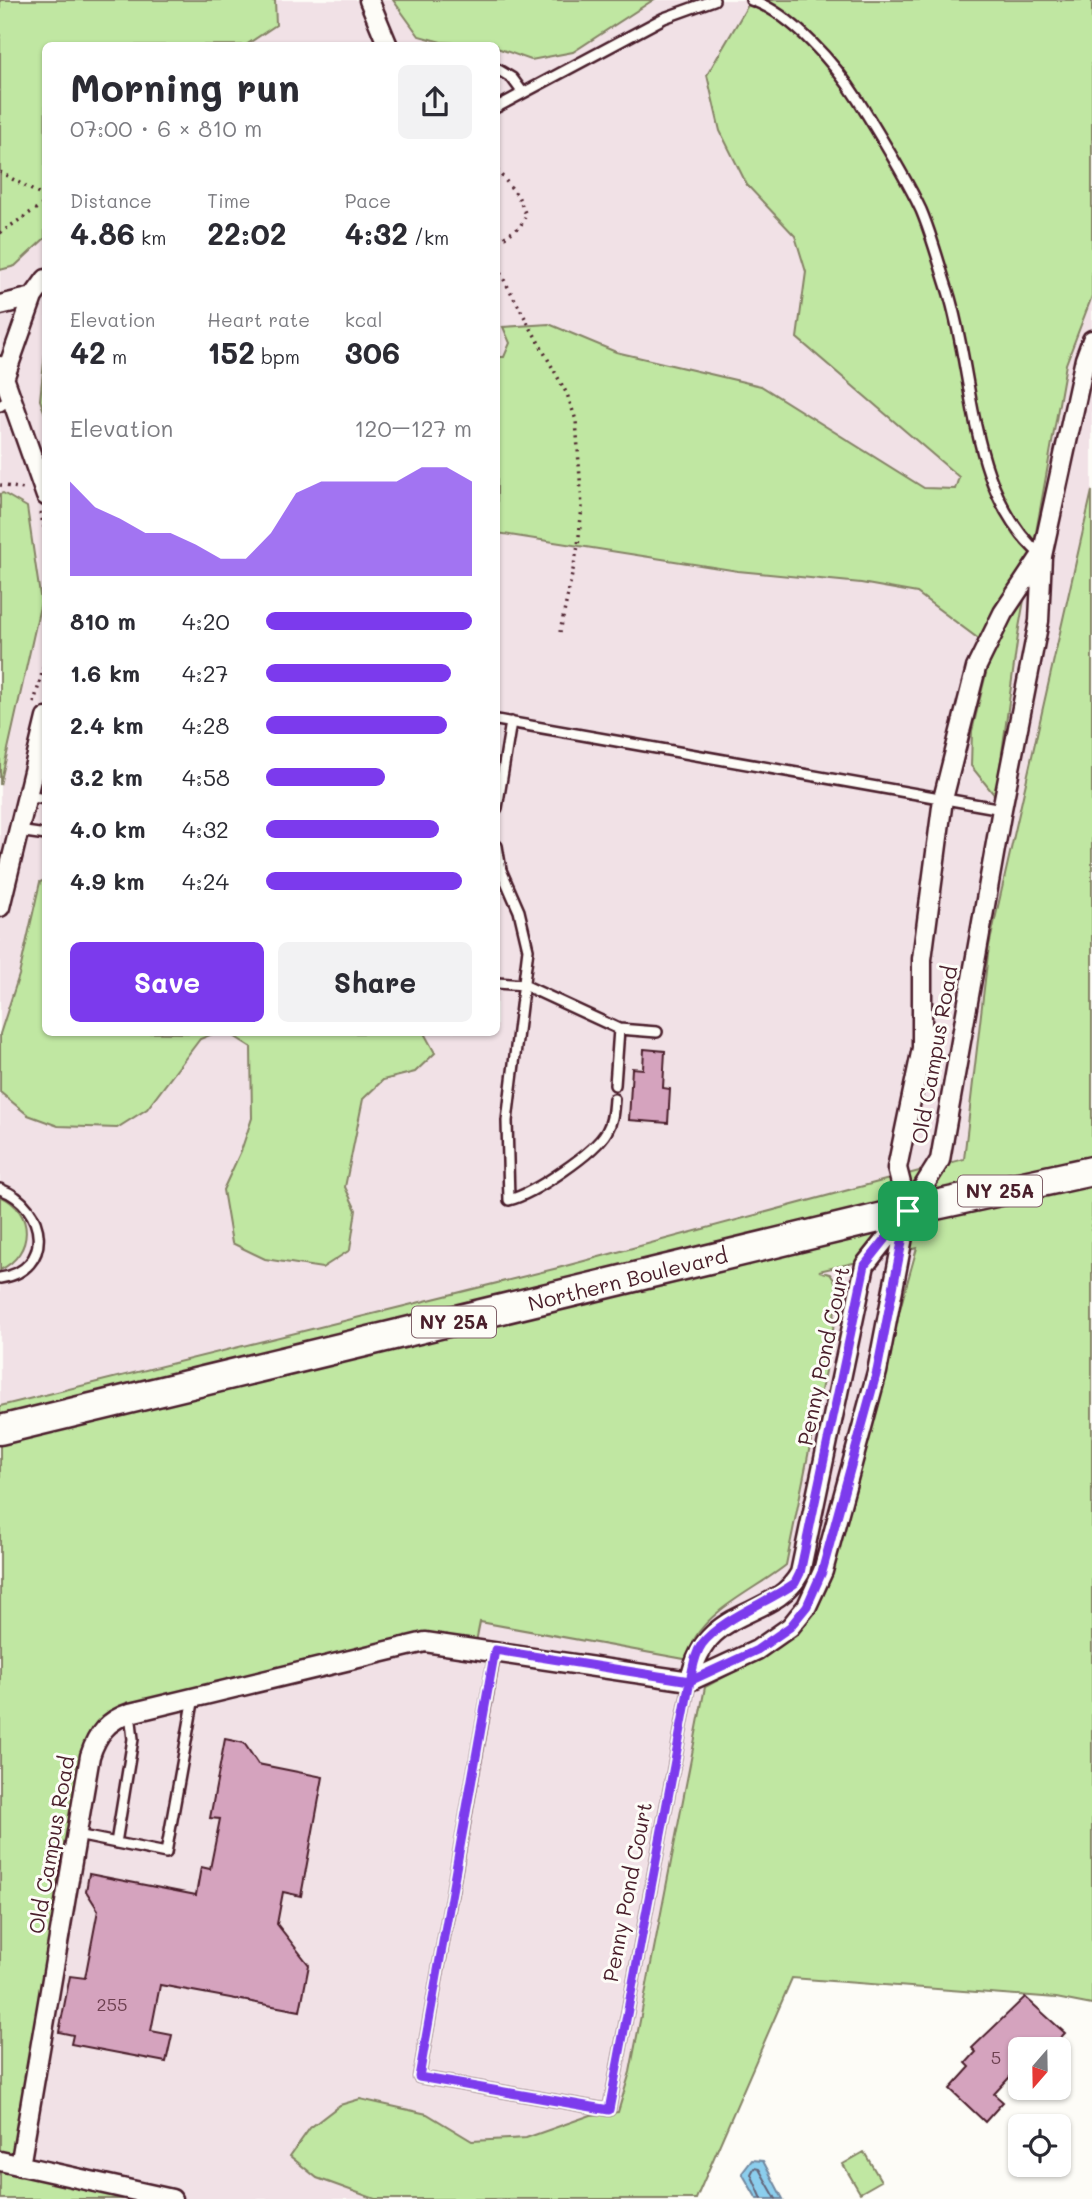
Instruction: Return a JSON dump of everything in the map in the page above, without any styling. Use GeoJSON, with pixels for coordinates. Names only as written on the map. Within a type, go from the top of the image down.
{"type":"FeatureCollection","features":[{"type":"Feature","properties":{"kind":"main road","name":"Northern Boulevard"},"geometry":{"type":"LineString","coordinates":[[0,1430],[908,1211],[1092,1171]]}},
{"type":"Feature","properties":{"kind":"street"},"geometry":{"type":"LineString","coordinates":[[369,0],[386,42]]}},
{"type":"Feature","properties":{"kind":"street"},"geometry":{"type":"LineString","coordinates":[[42,285],[33,297],[2,371],[6,402],[42,487]]}},
{"type":"Feature","properties":{"kind":"street"},"geometry":{"type":"LineString","coordinates":[[0,305],[33,297]]}},
{"type":"Feature","properties":{"kind":"street","name":"Old Campus Road"},"geometry":{"type":"LineString","coordinates":[[908,1211],[940,1160],[1002,810],[1039,621],[1042,555],[1085,359],[1092,340]]}},
{"type":"Feature","properties":{"kind":"street","name":"Old Campus Road"},"geometry":{"type":"LineString","coordinates":[[908,1211],[897,1168],[922,1048],[922,959],[943,799],[976,668],[1003,613],[1042,555]]}},
{"type":"Feature","properties":{"kind":"street"},"geometry":{"type":"LineString","coordinates":[[0,907],[42,734]]}},
{"type":"Feature","properties":{"kind":"street"},"geometry":{"type":"LineString","coordinates":[[690,1681],[757,1650],[790,1627],[807,1606],[822,1572],[877,1371],[908,1211]]}},
{"type":"Feature","properties":{"kind":"street","name":"Penny Pond Court"},"geometry":{"type":"LineString","coordinates":[[690,1681],[694,1661],[703,1644],[729,1623],[775,1598],[795,1583],[800,1573],[865,1265],[908,1211]]}},
{"type":"Feature","properties":{"kind":"street","name":"Old Campus Road"},"geometry":{"type":"LineString","coordinates":[[20,2166],[45,2007],[93,1746],[109,1723],[130,1713],[411,1643],[442,1643],[495,1650],[690,1681]]}},
{"type":"Feature","properties":{"kind":"street"},"geometry":{"type":"LineString","coordinates":[[0,2161],[172,2199]]}},
{"type":"Feature","properties":{"kind":"lane"},"geometry":{"type":"LineString","coordinates":[[500,105],[664,18],[715,0]]}},
{"type":"Feature","properties":{"kind":"lane"},"geometry":{"type":"LineString","coordinates":[[751,0],[803,34],[841,73],[903,174],[922,214],[949,295],[977,430],[992,478],[1021,537],[1042,555]]}},
{"type":"Feature","properties":{"kind":"lane"},"geometry":{"type":"LineString","coordinates":[[500,71],[512,78],[523,93]]}},
{"type":"Feature","properties":{"kind":"lane"},"geometry":{"type":"LineString","coordinates":[[500,720],[1002,810]]}},
{"type":"Feature","properties":{"kind":"lane"},"geometry":{"type":"LineString","coordinates":[[500,790],[511,722]]}},
{"type":"Feature","properties":{"kind":"lane"},"geometry":{"type":"LineString","coordinates":[[26,796],[42,798]]}},
{"type":"Feature","properties":{"kind":"lane"},"geometry":{"type":"LineString","coordinates":[[18,831],[42,834]]}},
{"type":"Feature","properties":{"kind":"lane"},"geometry":{"type":"LineString","coordinates":[[500,870],[519,911],[528,948],[507,1121],[509,1200],[524,1196],[593,1147],[611,1122],[614,1099]]}},
{"type":"Feature","properties":{"kind":"lane"},"geometry":{"type":"LineString","coordinates":[[500,982],[524,985],[619,1029],[657,1032]]}},
{"type":"Feature","properties":{"kind":"lane"},"geometry":{"type":"LineString","coordinates":[[615,1085],[619,1029]]}},
{"type":"Feature","properties":{"kind":"lane"},"geometry":{"type":"LineString","coordinates":[[0,1189],[24,1202],[33,1213],[38,1237],[32,1258],[25,1266],[0,1278]]}},
{"type":"Feature","properties":{"kind":"lane","name":"Penny Pond Court"},"geometry":{"type":"LineString","coordinates":[[495,1650],[419,2077],[609,2110],[690,1681]]}},
{"type":"Feature","properties":{"kind":"lane"},"geometry":{"type":"LineString","coordinates":[[77,1835],[166,1853],[194,1697]]}},
{"type":"Feature","properties":{"kind":"lane"},"geometry":{"type":"LineString","coordinates":[[116,1843],[132,1739],[130,1713]]}},
{"type":"Feature","properties":{"kind":"path"},"geometry":{"type":"LineString","coordinates":[[0,172],[42,198]]}},
{"type":"Feature","properties":{"kind":"path"},"geometry":{"type":"LineString","coordinates":[[500,174],[519,196],[526,215],[520,227],[500,240]]}},
{"type":"Feature","properties":{"kind":"path"},"geometry":{"type":"LineString","coordinates":[[0,233],[42,203]]}},
{"type":"Feature","properties":{"kind":"path"},"geometry":{"type":"LineString","coordinates":[[500,272],[567,394],[576,420],[582,507],[578,546],[560,632]]}},
{"type":"Feature","properties":{"kind":"shaded area"},"geometry":{"type":"Polygon","coordinates":[[[0,0],[1092,0],[1092,491],[989,946],[964,1159],[558,1268],[0,1406],[0,0]]]}},
{"type":"Feature","properties":{"kind":"shaded area"},"geometry":{"type":"Polygon","coordinates":[[[918,1247],[910,1264],[895,1335],[827,1588],[815,1612],[762,1657],[705,1687],[630,2072],[618,2112],[591,2115],[526,2138],[471,2141],[427,2114],[360,2099],[317,2178],[375,2199],[172,2199],[0,2161],[0,1472],[918,1247]]]}},
{"type":"Feature","properties":{"kind":"green space"},"geometry":{"type":"Polygon","coordinates":[[[0,0],[275,0],[276,25],[250,42],[42,42],[42,241],[15,266],[0,270],[0,0]]]}},
{"type":"Feature","properties":{"kind":"green space"},"geometry":{"type":"Polygon","coordinates":[[[393,0],[653,0],[573,52],[531,60],[500,49],[500,42],[441,42],[419,36],[393,0]]]}},
{"type":"Feature","properties":{"kind":"green space"},"geometry":{"type":"Polygon","coordinates":[[[751,0],[1092,0],[1092,296],[1066,364],[1019,628],[996,797],[971,766],[972,731],[992,649],[917,593],[861,583],[738,571],[500,533],[500,357],[504,357],[510,343],[503,327],[549,324],[616,352],[761,386],[924,488],[955,489],[959,477],[797,338],[806,272],[795,236],[747,185],[720,131],[707,75],[751,0]]]}},
{"type":"Feature","properties":{"kind":"green space"},"geometry":{"type":"Polygon","coordinates":[[[1092,491],[1092,2005],[1056,1998],[792,1978],[696,2199],[375,2199],[317,2178],[290,2156],[310,2128],[340,2105],[360,2099],[427,2114],[472,2141],[526,2138],[591,2115],[618,2112],[630,2072],[705,1687],[762,1657],[815,1612],[827,1588],[917,1248],[819,1271],[830,1274],[837,1284],[833,1331],[786,1565],[713,1617],[695,1638],[690,1660],[480,1622],[476,1642],[426,1636],[116,1716],[91,1744],[16,2160],[0,2157],[0,1406],[558,1268],[964,1159],[989,946],[1092,491]]]}},
{"type":"Feature","properties":{"kind":"green space"},"geometry":{"type":"Polygon","coordinates":[[[3,493],[27,507],[41,602],[0,785],[0,494],[3,493]]]}},
{"type":"Feature","properties":{"kind":"green space"},"geometry":{"type":"Polygon","coordinates":[[[42,881],[42,1036],[208,1036],[200,1039],[147,1109],[117,1128],[58,1126],[28,1115],[0,1092],[0,1034],[19,975],[42,881]]]}},
{"type":"Feature","properties":{"kind":"green space"},"geometry":{"type":"Polygon","coordinates":[[[234,1036],[426,1036],[435,1053],[415,1072],[383,1080],[363,1099],[345,1187],[356,1210],[350,1250],[322,1268],[265,1259],[232,1243],[223,1190],[241,1151],[252,1118],[251,1047],[234,1036]]]}},
{"type":"Feature","properties":{"kind":"green space"},"geometry":{"type":"Polygon","coordinates":[[[0,1196],[20,1212],[26,1233],[19,1254],[0,1270],[0,1196]]]}},
{"type":"Feature","properties":{"kind":"green space"},"geometry":{"type":"Polygon","coordinates":[[[864,2152],[881,2181],[860,2193],[843,2164],[864,2152]]]}},
{"type":"Feature","properties":{"kind":"green space"},"geometry":{"type":"Polygon","coordinates":[[[0,2162],[172,2199],[0,2199],[0,2162]]]}},
{"type":"Feature","properties":{"kind":"water"},"geometry":{"type":"Polygon","coordinates":[[[752,2160],[763,2161],[783,2199],[757,2199],[742,2173],[752,2160]]]}},
{"type":"Feature","properties":{"kind":"building"},"geometry":{"type":"Polygon","coordinates":[[[644,1049],[665,1051],[663,1088],[670,1089],[668,1123],[629,1120],[632,1068],[643,1069],[644,1049]]]}},
{"type":"Feature","properties":{"kind":"building"},"geometry":{"type":"Polygon","coordinates":[[[225,1739],[244,1743],[258,1764],[323,1777],[301,1896],[283,1892],[277,1924],[309,1965],[300,2011],[160,1985],[151,2031],[172,2035],[166,2062],[71,2044],[73,2035],[59,2032],[70,1976],[85,1978],[98,1910],[86,1891],[89,1874],[196,1895],[201,1867],[210,1869],[220,1819],[210,1818],[225,1739]]]}},
{"type":"Feature","properties":{"kind":"building"},"geometry":{"type":"Polygon","coordinates":[[[1025,1997],[1065,2033],[1061,2037],[1008,2037],[1008,2079],[994,2094],[1003,2102],[985,2122],[950,2089],[970,2067],[966,2063],[976,2052],[972,2048],[1025,1997]]]}},
{"type":"Feature","properties":{"kind":"route"},"geometry":{"type":"LineString","coordinates":[[908,1211],[865,1265],[800,1573],[795,1583],[775,1598],[718,1630],[703,1644],[694,1661],[690,1681],[495,1650],[419,2077],[609,2110],[690,1681],[757,1650],[790,1627],[807,1606],[822,1572],[877,1371],[908,1211]]}}]}
